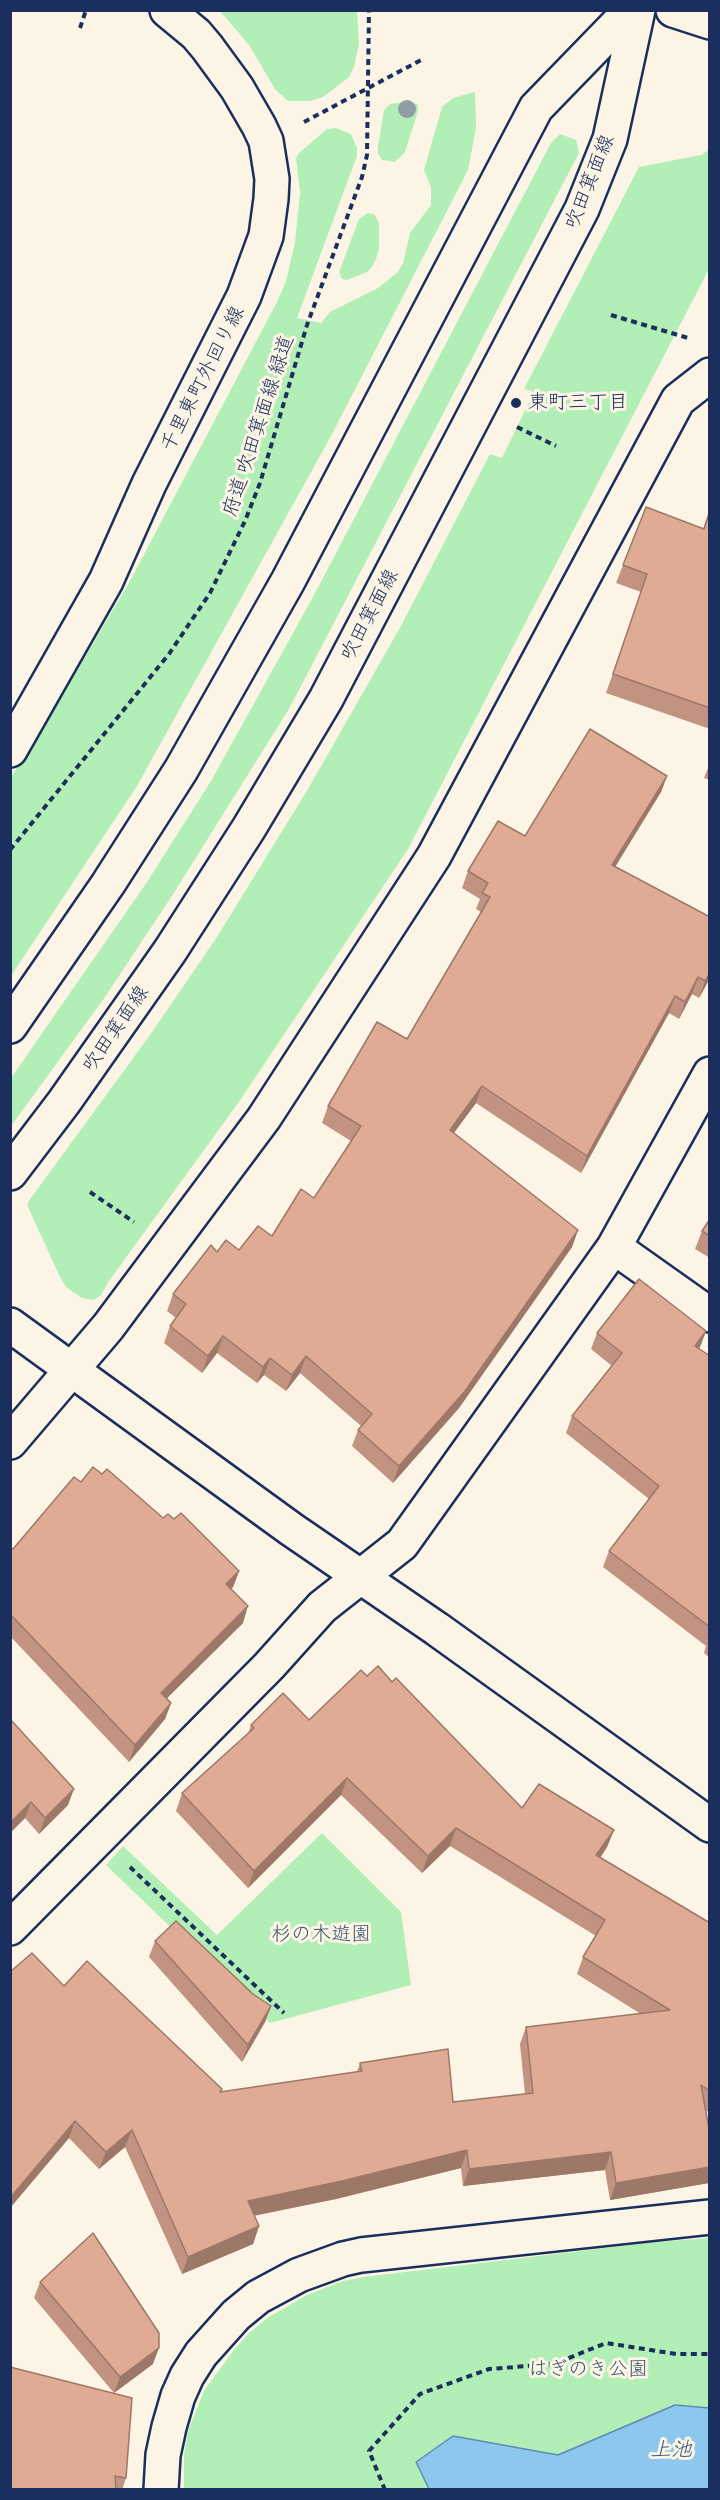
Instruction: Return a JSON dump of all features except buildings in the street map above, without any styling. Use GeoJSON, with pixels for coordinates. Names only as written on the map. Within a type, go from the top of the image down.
{"type":"FeatureCollection","features":[{"type":"Feature","properties":{"kind":"street","name":"千里東町外回り線"},"geometry":{"type":"LineString","coordinates":[[10,750],[106,581],[149,484],[244,296],[266,236],[272,199],[270,159],[266,141],[237,88],[207,47],[196,34],[167,10]]}},
{"type":"Feature","properties":{"kind":"street"},"geometry":{"type":"LineString","coordinates":[[10,1026],[108,884],[187,760],[288,581],[536,108],[631,10]]}},
{"type":"Feature","properties":{"kind":"street","name":"吹田箕面線"},"geometry":{"type":"LineString","coordinates":[[10,1173],[83,1075],[170,951],[249,828],[326,699],[582,209],[610,139],[638,10]]}},
{"type":"Feature","properties":{"kind":"street"},"geometry":{"type":"LineString","coordinates":[[673,10],[710,22]]}},
{"type":"Feature","properties":{"kind":"street"},"geometry":{"type":"LineString","coordinates":[[10,1442],[108,1327],[264,1118],[434,856],[678,400],[710,375]]}},
{"type":"Feature","properties":{"kind":"street"},"geometry":{"type":"LineString","coordinates":[[10,1928],[273,1661],[322,1607],[402,1544],[614,1247],[710,1074]]}},
{"type":"Feature","properties":{"kind":"street"},"geometry":{"type":"LineString","coordinates":[[614,1247],[710,1315]]}},
{"type":"Feature","properties":{"kind":"street"},"geometry":{"type":"LineString","coordinates":[[10,1325],[291,1529],[361,1576],[710,1825]]}},
{"type":"Feature","properties":{"kind":"street"},"geometry":{"type":"LineString","coordinates":[[162,2490],[162,2463],[169,2427],[178,2396],[201,2354],[236,2315],[258,2297],[299,2275],[361,2255],[710,2217]]}},
{"type":"Feature","properties":{"kind":"path"},"geometry":{"type":"LineString","coordinates":[[80,28],[86,10]]}},
{"type":"Feature","properties":{"kind":"path","name":"府道 吹田箕面線 緑道"},"geometry":{"type":"LineString","coordinates":[[10,850],[163,661],[210,594],[227,561],[260,483],[307,325],[362,177],[367,155],[369,10]]}},
{"type":"Feature","properties":{"kind":"path"},"geometry":{"type":"LineString","coordinates":[[266,141],[368,90],[423,59]]}},
{"type":"Feature","properties":{"kind":"path"},"geometry":{"type":"LineString","coordinates":[[612,315],[699,342]]}},
{"type":"Feature","properties":{"kind":"path"},"geometry":{"type":"LineString","coordinates":[[517,427],[556,446]]}},
{"type":"Feature","properties":{"kind":"path"},"geometry":{"type":"LineString","coordinates":[[90,1191],[169,1246]]}},
{"type":"Feature","properties":{"kind":"path"},"geometry":{"type":"LineString","coordinates":[[99,1838],[284,2013]]}},
{"type":"Feature","properties":{"kind":"path"},"geometry":{"type":"LineString","coordinates":[[385,2490],[369,2451],[420,2394],[489,2369],[554,2364],[606,2343],[676,2354],[710,2354]]}},
{"type":"Feature","properties":{"kind":"green space"},"geometry":{"type":"Polygon","coordinates":[[[220,11],[357,11],[359,44],[354,67],[349,77],[323,97],[310,101],[288,101],[275,89],[249,45],[220,11]]]}},
{"type":"Feature","properties":{"kind":"green space"},"geometry":{"type":"Polygon","coordinates":[[[475,92],[476,128],[468,170],[331,436],[137,786],[11,976],[11,777],[130,581],[278,300],[286,281],[295,242],[300,193],[296,158],[327,129],[336,128],[351,134],[357,148],[357,156],[297,318],[321,323],[330,312],[378,288],[398,272],[403,263],[410,233],[431,205],[431,187],[424,170],[442,107],[453,98],[475,92]]]}},
{"type":"Feature","properties":{"kind":"green space"},"geometry":{"type":"Polygon","coordinates":[[[409,101],[418,105],[418,111],[405,152],[395,162],[382,160],[378,154],[378,147],[384,110],[390,104],[409,101]]]}},
{"type":"Feature","properties":{"kind":"green space"},"geometry":{"type":"Polygon","coordinates":[[[560,134],[576,140],[579,153],[289,709],[170,899],[105,997],[11,1126],[11,1078],[147,882],[211,781],[313,597],[551,143],[560,134]]]}},
{"type":"Feature","properties":{"kind":"green space"},"geometry":{"type":"Polygon","coordinates":[[[709,150],[709,269],[408,849],[241,1099],[101,1295],[94,1300],[82,1298],[66,1287],[60,1277],[28,1207],[28,1202],[150,1035],[217,937],[308,789],[401,626],[490,454],[502,458],[534,392],[524,389],[639,167],[701,155],[709,150]]]}},
{"type":"Feature","properties":{"kind":"green space"},"geometry":{"type":"Polygon","coordinates":[[[368,213],[374,214],[379,223],[379,248],[376,259],[367,272],[347,280],[342,279],[339,272],[359,219],[368,213]]]}},
{"type":"Feature","properties":{"kind":"green space","name":"杉の木遊園"},"geometry":{"type":"Polygon","coordinates":[[[322,1833],[401,1912],[411,1985],[270,2023],[106,1865],[123,1846],[217,1935],[322,1833]]]}},
{"type":"Feature","properties":{"kind":"green space","name":"はぎのき公園"},"geometry":{"type":"Polygon","coordinates":[[[709,2238],[709,2489],[184,2490],[184,2454],[188,2431],[204,2391],[249,2333],[269,2317],[307,2295],[343,2281],[363,2277],[656,2242],[709,2238]]]}},
{"type":"Feature","properties":{"kind":"water","name":"上池"},"geometry":{"type":"Polygon","coordinates":[[[675,2405],[709,2408],[709,2489],[429,2489],[416,2462],[453,2436],[558,2455],[675,2405]]]}},
{"type":"Feature","properties":{"kind":"place","name":"東町三丁目"},"geometry":{"type":"Point","coordinates":[516,403]}}]}
